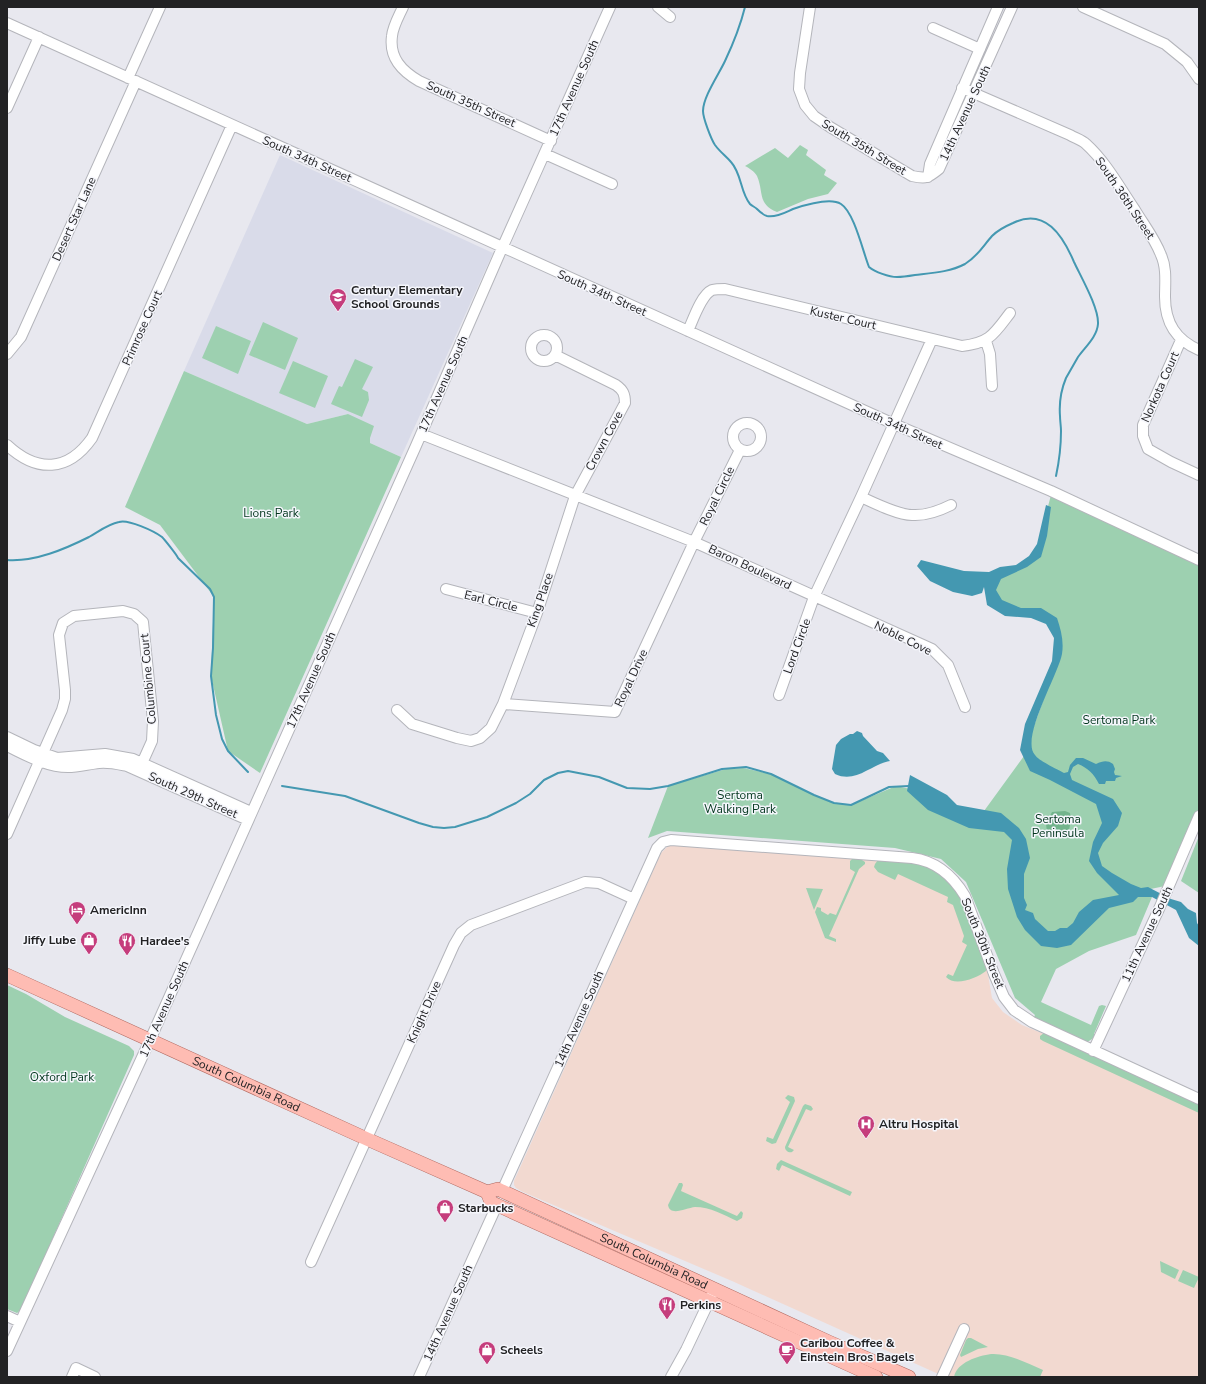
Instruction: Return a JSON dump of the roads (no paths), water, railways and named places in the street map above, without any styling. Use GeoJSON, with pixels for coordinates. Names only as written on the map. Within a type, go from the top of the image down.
{"type":"FeatureCollection","features":[{"type":"Feature","properties":{"kind":"main road","name":"South Columbia Road"},"geometry":{"type":"LineString","coordinates":[[7,974],[367,1139],[487,1192],[498,1189],[536,1208],[909,1377]]}},
{"type":"Feature","properties":{"kind":"main road","name":"South Columbia Road"},"geometry":{"type":"LineString","coordinates":[[487,1192],[491,1202],[497,1205],[876,1377]]}},
{"type":"Feature","properties":{"kind":"main road"},"geometry":{"type":"LineString","coordinates":[[497,1205],[509,1202],[536,1208]]}},
{"type":"Feature","properties":{"kind":"street","name":"Desert Star Lane"},"geometry":{"type":"LineString","coordinates":[[7,354],[21,337],[132,80],[160,7]]}},
{"type":"Feature","properties":{"kind":"street","name":"South 35th Street"},"geometry":{"type":"LineString","coordinates":[[403,7],[392,36],[393,51],[396,61],[402,70],[419,81],[550,141]]}},
{"type":"Feature","properties":{"kind":"street","name":"17th Avenue South"},"geometry":{"type":"LineString","coordinates":[[7,1351],[150,1040],[610,7]]}},
{"type":"Feature","properties":{"kind":"street"},"geometry":{"type":"LineString","coordinates":[[658,7],[670,17]]}},
{"type":"Feature","properties":{"kind":"street","name":"South 35th Street"},"geometry":{"type":"LineString","coordinates":[[810,7],[799,89],[805,105],[814,116],[830,127],[898,168],[912,176],[922,178],[928,177]]}},
{"type":"Feature","properties":{"kind":"street","name":"14th Avenue South"},"geometry":{"type":"LineString","coordinates":[[928,177],[930,164],[998,7]]}},
{"type":"Feature","properties":{"kind":"street","name":"14th Avenue South"},"geometry":{"type":"LineString","coordinates":[[928,177],[939,169],[1012,7]]}},
{"type":"Feature","properties":{"kind":"street"},"geometry":{"type":"LineString","coordinates":[[1082,7],[1165,44],[1187,62],[1199,80]]}},
{"type":"Feature","properties":{"kind":"street","name":"South 34th Street"},"geometry":{"type":"LineString","coordinates":[[7,23],[503,248],[894,424],[1051,492],[1199,560]]}},
{"type":"Feature","properties":{"kind":"street"},"geometry":{"type":"LineString","coordinates":[[933,28],[980,49]]}},
{"type":"Feature","properties":{"kind":"street"},"geometry":{"type":"LineString","coordinates":[[7,108],[39,37]]}},
{"type":"Feature","properties":{"kind":"street","name":"South 36th Street"},"geometry":{"type":"LineString","coordinates":[[962,88],[1070,135],[1085,143],[1098,157],[1110,172],[1152,237],[1162,256],[1166,278],[1166,313],[1173,330],[1181,340],[1199,350]]}},
{"type":"Feature","properties":{"kind":"street","name":"Primrose Court"},"geometry":{"type":"LineString","coordinates":[[7,445],[24,458],[36,464],[52,465],[67,461],[80,452],[92,438],[232,125]]}},
{"type":"Feature","properties":{"kind":"street"},"geometry":{"type":"LineString","coordinates":[[545,154],[612,184]]}},
{"type":"Feature","properties":{"kind":"street","name":"Kuster Court"},"geometry":{"type":"LineString","coordinates":[[688,331],[702,300],[706,295],[711,290],[725,289],[962,346],[974,345],[986,341]]}},
{"type":"Feature","properties":{"kind":"street"},"geometry":{"type":"LineString","coordinates":[[992,386],[990,354],[986,341],[993,336],[1010,313]]}},
{"type":"Feature","properties":{"kind":"street"},"geometry":{"type":"LineString","coordinates":[[814,597],[932,339]]}},
{"type":"Feature","properties":{"kind":"street","name":"Norkota Court"},"geometry":{"type":"LineString","coordinates":[[1181,340],[1143,425],[1143,436],[1148,449],[1199,475]]}},
{"type":"Feature","properties":{"kind":"street","name":"Crown Cove"},"geometry":{"type":"LineString","coordinates":[[554,355],[616,385],[625,395],[625,403],[575,496]]}},
{"type":"Feature","properties":{"kind":"street","name":"Baron Boulevard"},"geometry":{"type":"LineString","coordinates":[[421,434],[694,542],[814,597]]}},
{"type":"Feature","properties":{"kind":"street","name":"Royal Circle"},"geometry":{"type":"LineString","coordinates":[[694,542],[740,450]]}},
{"type":"Feature","properties":{"kind":"street","name":"King Place"},"geometry":{"type":"LineString","coordinates":[[397,710],[412,724],[471,741],[480,738],[491,728],[503,704],[537,612],[575,496]]}},
{"type":"Feature","properties":{"kind":"street"},"geometry":{"type":"LineString","coordinates":[[861,497],[884,508],[911,516],[935,512],[951,505]]}},
{"type":"Feature","properties":{"kind":"street","name":"Royal Drive"},"geometry":{"type":"LineString","coordinates":[[503,704],[615,712],[694,542]]}},
{"type":"Feature","properties":{"kind":"street","name":"Earl Circle"},"geometry":{"type":"LineString","coordinates":[[446,589],[537,612]]}},
{"type":"Feature","properties":{"kind":"street","name":"Lord Circle"},"geometry":{"type":"LineString","coordinates":[[779,695],[814,597]]}},
{"type":"Feature","properties":{"kind":"street","name":"Noble Cove"},"geometry":{"type":"LineString","coordinates":[[814,597],[932,649],[948,665],[965,706]]}},
{"type":"Feature","properties":{"kind":"street","name":"Columbine Court"},"geometry":{"type":"LineString","coordinates":[[41,758],[62,710],[65,699],[59,634],[63,623],[74,616],[123,611],[134,614],[143,622],[153,721],[152,741],[141,767]]}},
{"type":"Feature","properties":{"kind":"street","name":"South 29th Street"},"geometry":{"type":"LineString","coordinates":[[7,737],[55,766],[68,767],[99,763],[114,763],[141,767],[250,816]]}},
{"type":"Feature","properties":{"kind":"street","name":"South 29th Street"},"geometry":{"type":"LineString","coordinates":[[7,746],[41,758]]}},
{"type":"Feature","properties":{"kind":"street"},"geometry":{"type":"LineString","coordinates":[[7,834],[41,758]]}},
{"type":"Feature","properties":{"kind":"street","name":"11th Avenue South"},"geometry":{"type":"LineString","coordinates":[[1093,1051],[1159,909],[1199,816]]}},
{"type":"Feature","properties":{"kind":"street","name":"South 30th Street"},"geometry":{"type":"LineString","coordinates":[[657,848],[663,842],[671,840],[912,858],[930,862],[947,873],[959,886],[965,896],[1004,997],[1018,1014],[1093,1051],[1199,1099]]}},
{"type":"Feature","properties":{"kind":"street","name":"14th Avenue South"},"geometry":{"type":"LineString","coordinates":[[502,1191],[657,848]]}},
{"type":"Feature","properties":{"kind":"street","name":"Knight Drive"},"geometry":{"type":"LineString","coordinates":[[311,1262],[454,945],[461,933],[471,925],[586,882],[599,884],[634,899]]}},
{"type":"Feature","properties":{"kind":"street","name":"14th Avenue South"},"geometry":{"type":"LineString","coordinates":[[419,1377],[497,1205]]}},
{"type":"Feature","properties":{"kind":"street"},"geometry":{"type":"LineString","coordinates":[[671,1377],[686,1350],[715,1288]]}},
{"type":"Feature","properties":{"kind":"street"},"geometry":{"type":"LineString","coordinates":[[7,1316],[20,1322]]}},
{"type":"Feature","properties":{"kind":"street"},"geometry":{"type":"LineString","coordinates":[[942,1377],[964,1330]]}},
{"type":"Feature","properties":{"kind":"street"},"geometry":{"type":"LineString","coordinates":[[72,1377],[76,1368],[96,1377]]}},
{"type":"Feature","properties":{"kind":"water"},"geometry":{"type":"Polygon","coordinates":[[[1046,505],[1051,507],[1047,536],[1041,557],[1027,567],[1001,579],[996,590],[1002,600],[1021,608],[1041,608],[1057,618],[1061,631],[1063,645],[1062,654],[1041,706],[1032,735],[1032,747],[1037,757],[1064,773],[1068,772],[1070,765],[1076,758],[1083,758],[1096,764],[1105,761],[1113,764],[1115,775],[1122,776],[1116,778],[1115,781],[1106,781],[1105,784],[1099,784],[1095,777],[1085,767],[1078,764],[1073,767],[1070,774],[1072,780],[1113,799],[1122,813],[1118,826],[1103,843],[1098,853],[1102,866],[1131,884],[1141,888],[1148,887],[1171,899],[1181,902],[1188,909],[1196,913],[1197,923],[1199,926],[1199,946],[1189,938],[1176,910],[1152,897],[1138,897],[1133,902],[1109,908],[1071,945],[1057,948],[1041,946],[1025,930],[1017,917],[1008,889],[1007,869],[1012,840],[1004,832],[969,828],[928,810],[907,791],[910,775],[947,795],[957,805],[1001,813],[1019,828],[1026,839],[1030,858],[1024,874],[1024,898],[1027,905],[1025,910],[1033,913],[1035,919],[1048,931],[1067,928],[1073,923],[1079,912],[1093,900],[1119,895],[1097,873],[1089,861],[1093,842],[1102,823],[1096,804],[1030,771],[1020,750],[1025,724],[1052,661],[1054,638],[1046,624],[1031,618],[1005,616],[987,605],[984,587],[982,593],[972,596],[953,592],[930,581],[917,566],[921,560],[964,571],[989,572],[1000,567],[1016,565],[1029,556],[1037,544],[1046,505]]]}},
{"type":"Feature","properties":{"kind":"water"},"geometry":{"type":"Polygon","coordinates":[[[857,731],[862,733],[877,751],[883,753],[890,761],[850,777],[835,774],[832,769],[836,745],[841,739],[857,731]]]}},
{"type":"Feature","properties":{"kind":"waterway"},"geometry":{"type":"LineString","coordinates":[[745,7],[734,41],[708,92],[703,114],[713,142],[735,167],[744,194],[750,204],[764,215],[774,216],[817,202],[831,201],[841,204],[846,208],[854,223],[869,267],[878,272],[894,277],[934,273],[959,267],[973,258],[992,236],[1002,228],[1024,219],[1043,221],[1058,234],[1070,252],[1093,301],[1098,317],[1098,324],[1093,338],[1078,357],[1066,378],[1063,387],[1060,406],[1060,449],[1056,476]]}},
{"type":"Feature","properties":{"kind":"waterway"},"geometry":{"type":"LineString","coordinates":[[7,560],[28,559],[50,554],[80,542],[107,526],[119,522],[134,524],[162,537],[178,558],[210,589],[214,597],[211,676],[216,715],[222,739],[228,751],[248,772]]}},
{"type":"Feature","properties":{"kind":"waterway"},"geometry":{"type":"LineString","coordinates":[[282,786],[345,796],[419,823],[444,828],[455,827],[487,817],[516,803],[530,794],[544,780],[558,773],[568,771],[599,777],[627,788],[650,789],[668,786],[722,769],[746,767],[771,774],[834,803],[851,805],[889,787],[909,786]]}},
{"type":"Feature","properties":{"kind":"place","name":"Century Elementary School Grounds"},"geometry":{"type":"Point","coordinates":[338,312]}},
{"type":"Feature","properties":{"kind":"place","name":"AmericInn"},"geometry":{"type":"Point","coordinates":[77,925]}},
{"type":"Feature","properties":{"kind":"place","name":"Jiffy Lube"},"geometry":{"type":"Point","coordinates":[89,955]}},
{"type":"Feature","properties":{"kind":"place","name":"Hardee's"},"geometry":{"type":"Point","coordinates":[127,956]}},
{"type":"Feature","properties":{"kind":"place","name":"Altru Hospital"},"geometry":{"type":"Point","coordinates":[866,1139]}},
{"type":"Feature","properties":{"kind":"place","name":"Starbucks"},"geometry":{"type":"Point","coordinates":[445,1223]}},
{"type":"Feature","properties":{"kind":"place","name":"Perkins"},"geometry":{"type":"Point","coordinates":[667,1320]}},
{"type":"Feature","properties":{"kind":"place","name":"Scheels"},"geometry":{"type":"Point","coordinates":[487,1365]}},
{"type":"Feature","properties":{"kind":"place","name":"Caribou Coffee & Einstein Bros Bagels"},"geometry":{"type":"Point","coordinates":[787,1365]}},
{"type":"Feature","properties":{"kind":"park label","name":"Lions Park"},"geometry":{"type":"Point","coordinates":[271,513]}},
{"type":"Feature","properties":{"kind":"park label","name":"Sertoma Park"},"geometry":{"type":"Point","coordinates":[1119,720]}},
{"type":"Feature","properties":{"kind":"park label","name":"Sertoma Walking Park"},"geometry":{"type":"Point","coordinates":[740,802]}},
{"type":"Feature","properties":{"kind":"park label","name":"Sertoma Peninsula"},"geometry":{"type":"Point","coordinates":[1058,826]}},
{"type":"Feature","properties":{"kind":"park label","name":"Oxford Park"},"geometry":{"type":"Point","coordinates":[62,1077]}}]}
